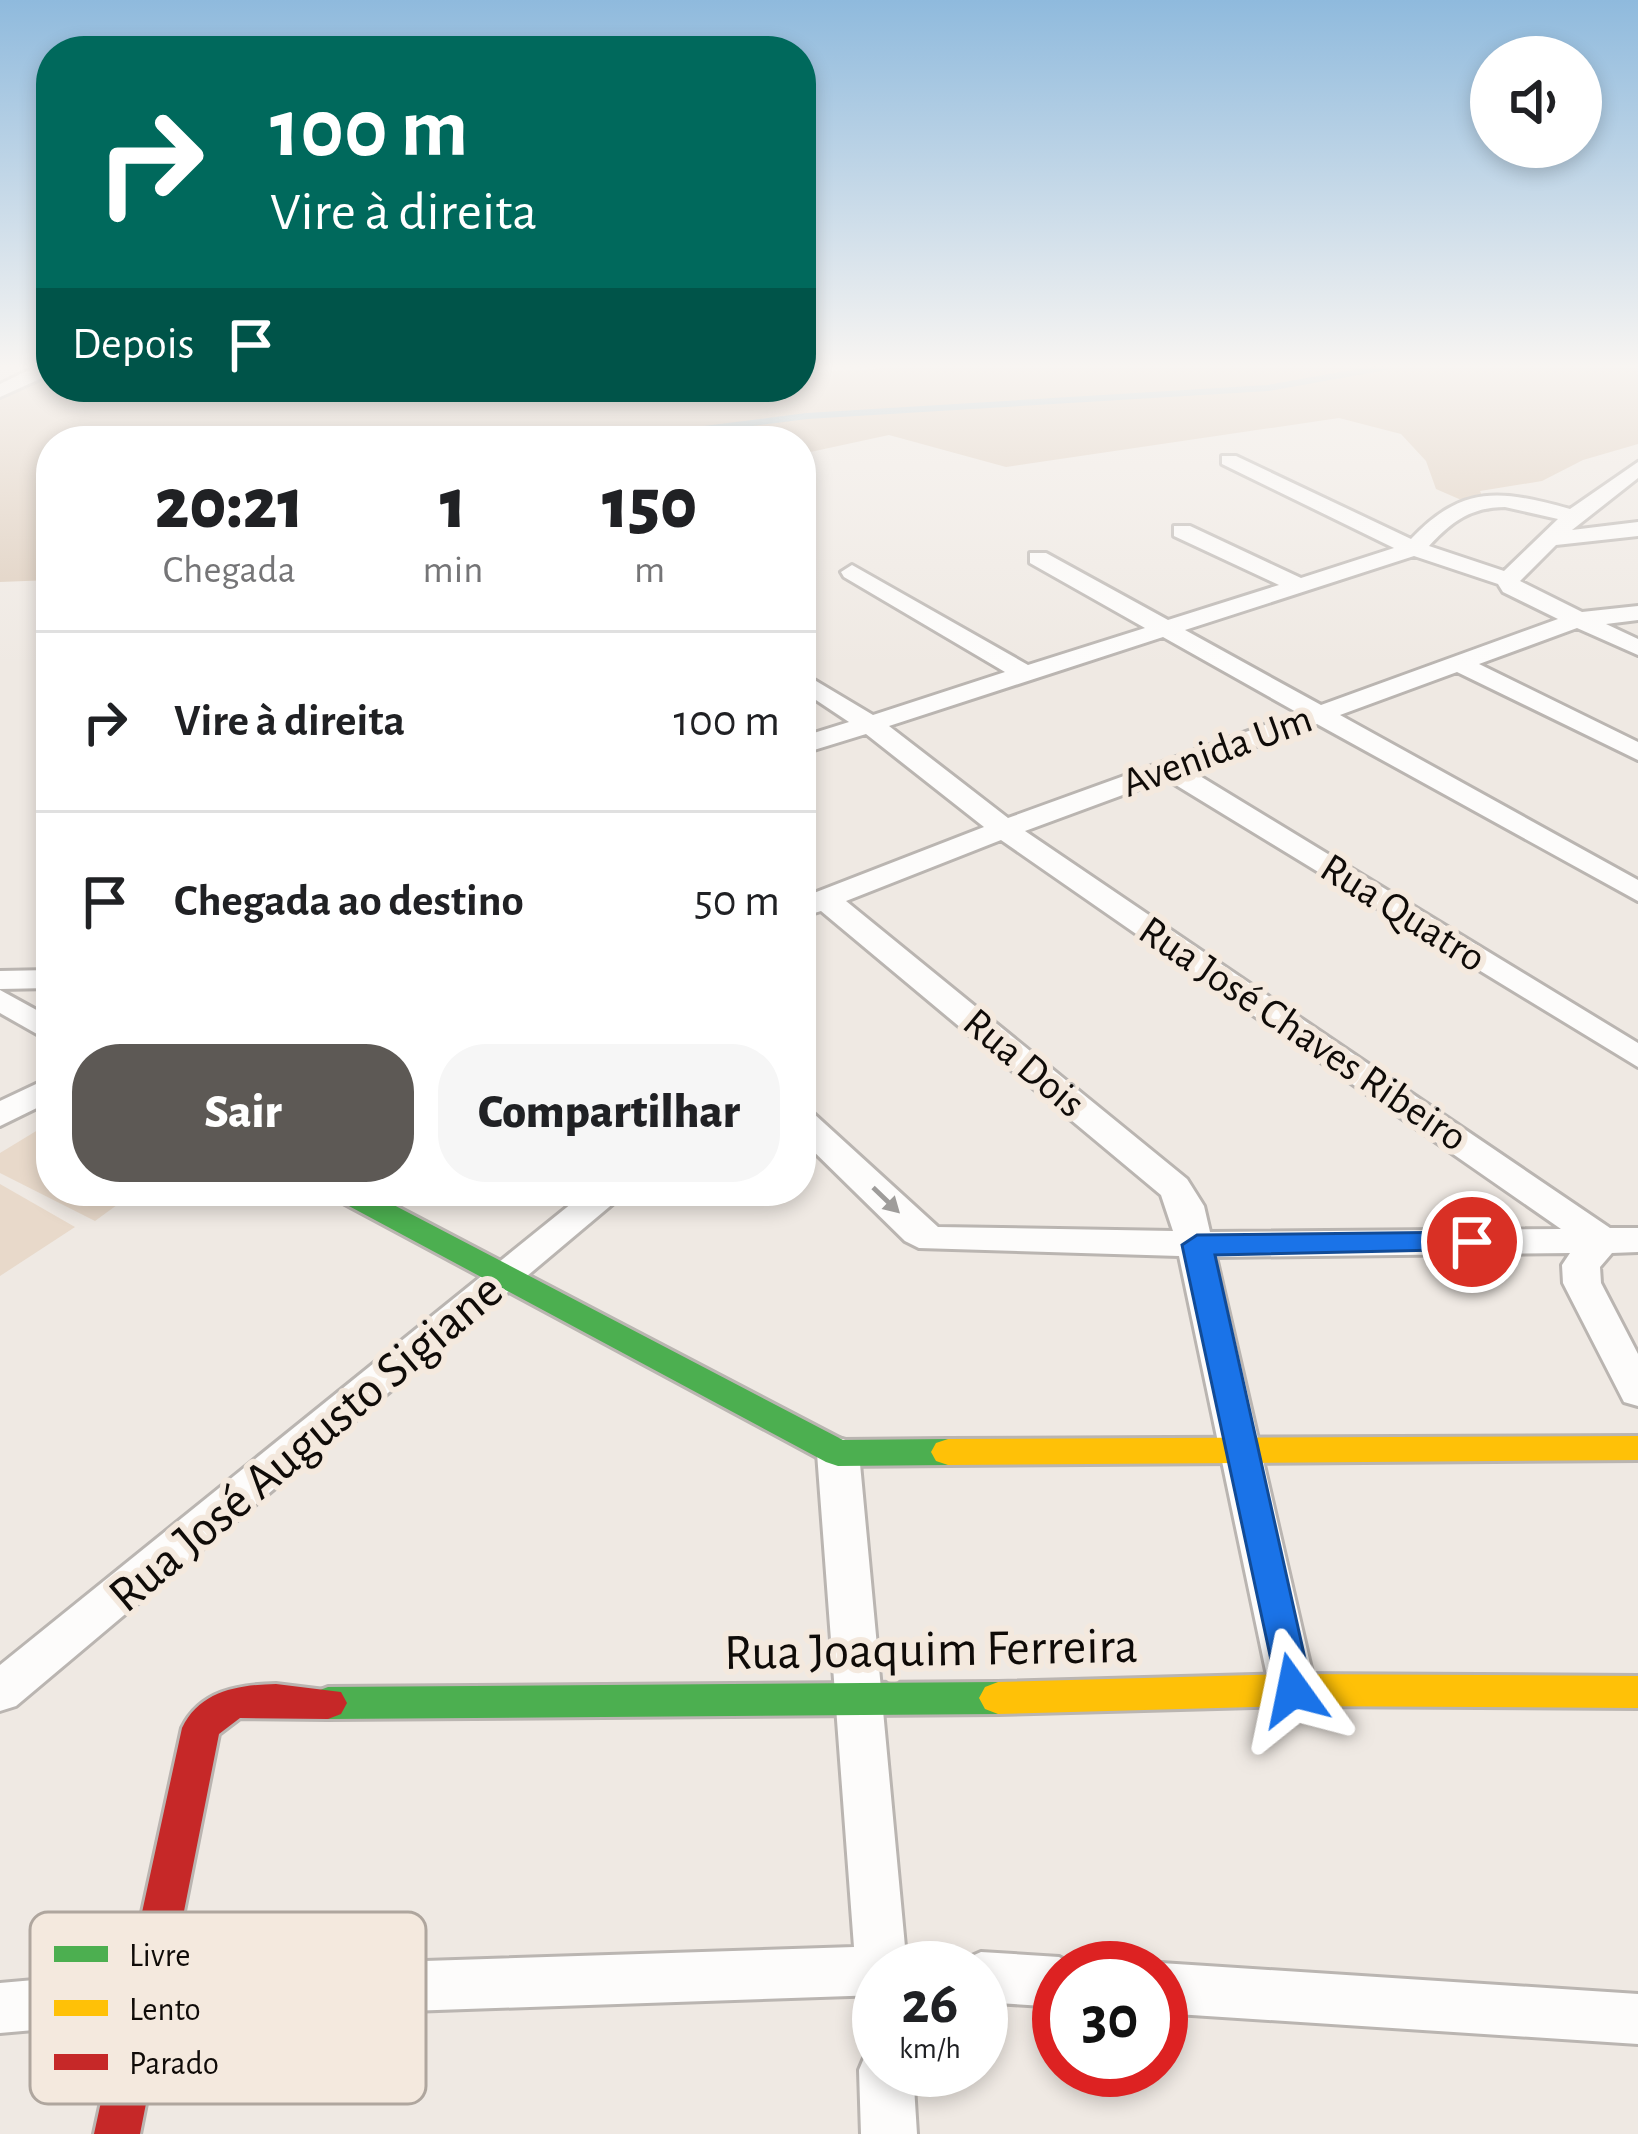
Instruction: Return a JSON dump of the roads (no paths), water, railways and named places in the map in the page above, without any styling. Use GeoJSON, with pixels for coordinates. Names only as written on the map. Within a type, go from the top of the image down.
{"type":"FeatureCollection","features":[{"type":"Feature","properties":{"kind":"street"},"geometry":{"type":"LineString","coordinates":[[1243,467],[1414,549],[1508,580]]}},
{"type":"Feature","properties":{"kind":"street"},"geometry":{"type":"LineString","coordinates":[[1638,468],[1573,517],[1510,572],[1508,580],[1511,587],[1638,647]]}},
{"type":"Feature","properties":{"kind":"street"},"geometry":{"type":"LineString","coordinates":[[816,742],[1414,549],[1426,534],[1478,498],[1503,497],[1573,517]]}},
{"type":"Feature","properties":{"kind":"street"},"geometry":{"type":"LineString","coordinates":[[1554,538],[1638,529]]}},
{"type":"Feature","properties":{"kind":"street"},"geometry":{"type":"LineString","coordinates":[[1182,530],[1300,586]]}},
{"type":"Feature","properties":{"kind":"street"},"geometry":{"type":"LineString","coordinates":[[1038,558],[1638,892]]}},
{"type":"Feature","properties":{"kind":"street"},"geometry":{"type":"LineString","coordinates":[[852,572],[1026,674]]}},
{"type":"Feature","properties":{"kind":"street","name":"Avenida Um"},"geometry":{"type":"LineString","coordinates":[[816,903],[1004,829],[1576,620],[1638,613]]}},
{"type":"Feature","properties":{"kind":"street"},"geometry":{"type":"LineString","coordinates":[[1459,664],[1638,752]]}},
{"type":"Feature","properties":{"kind":"street","name":"Rua José Chaves Ribeiro"},"geometry":{"type":"LineString","coordinates":[[816,689],[871,725],[1004,829],[1620,1240]]}},
{"type":"Feature","properties":{"kind":"street","name":"Rua Quatro"},"geometry":{"type":"LineString","coordinates":[[1169,769],[1638,1057]]}},
{"type":"Feature","properties":{"kind":"street","name":"Rua Dois"},"geometry":{"type":"LineString","coordinates":[[816,906],[1174,1187],[1186,1206],[1293,1690]]}},
{"type":"Feature","properties":{"kind":"street"},"geometry":{"type":"LineString","coordinates":[[0,980],[36,979]]}},
{"type":"Feature","properties":{"kind":"street"},"geometry":{"type":"LineString","coordinates":[[0,999],[36,1022]]}},
{"type":"Feature","properties":{"kind":"street"},"geometry":{"type":"LineString","coordinates":[[0,1115],[36,1095]]}},
{"type":"Feature","properties":{"kind":"street"},"geometry":{"type":"LineString","coordinates":[[816,1134],[918,1232],[932,1239],[1197,1245],[1620,1240]]}},
{"type":"Feature","properties":{"kind":"street"},"geometry":{"type":"LineString","coordinates":[[373,1206],[838,1453],[1638,1448]]}},
{"type":"Feature","properties":{"kind":"street","name":"Rua José Augusto Sigiane"},"geometry":{"type":"LineString","coordinates":[[0,1693],[592,1206]]}},
{"type":"Feature","properties":{"kind":"street"},"geometry":{"type":"LineString","coordinates":[[1620,1240],[1582,1265],[1582,1283],[1638,1392]]}},
{"type":"Feature","properties":{"kind":"street"},"geometry":{"type":"LineString","coordinates":[[838,1453],[878,1941]]}},
{"type":"Feature","properties":{"kind":"street","name":"Rua Joaquim Ferreira"},"geometry":{"type":"LineString","coordinates":[[164,1912],[201,1728],[208,1714],[226,1703],[857,1702],[1293,1690],[1638,1692]]}},
{"type":"Feature","properties":{"kind":"street"},"geometry":{"type":"LineString","coordinates":[[426,1985],[852,1970]]}},
{"type":"Feature","properties":{"kind":"street"},"geometry":{"type":"LineString","coordinates":[[1188,1990],[1638,2019]]}},
{"type":"Feature","properties":{"kind":"street"},"geometry":{"type":"LineString","coordinates":[[0,2008],[30,2005]]}},
{"type":"Feature","properties":{"kind":"street"},"geometry":{"type":"LineString","coordinates":[[888,2097],[890,2134]]}},
{"type":"Feature","properties":{"kind":"street"},"geometry":{"type":"LineString","coordinates":[[117,2134],[124,2104]]}}]}
